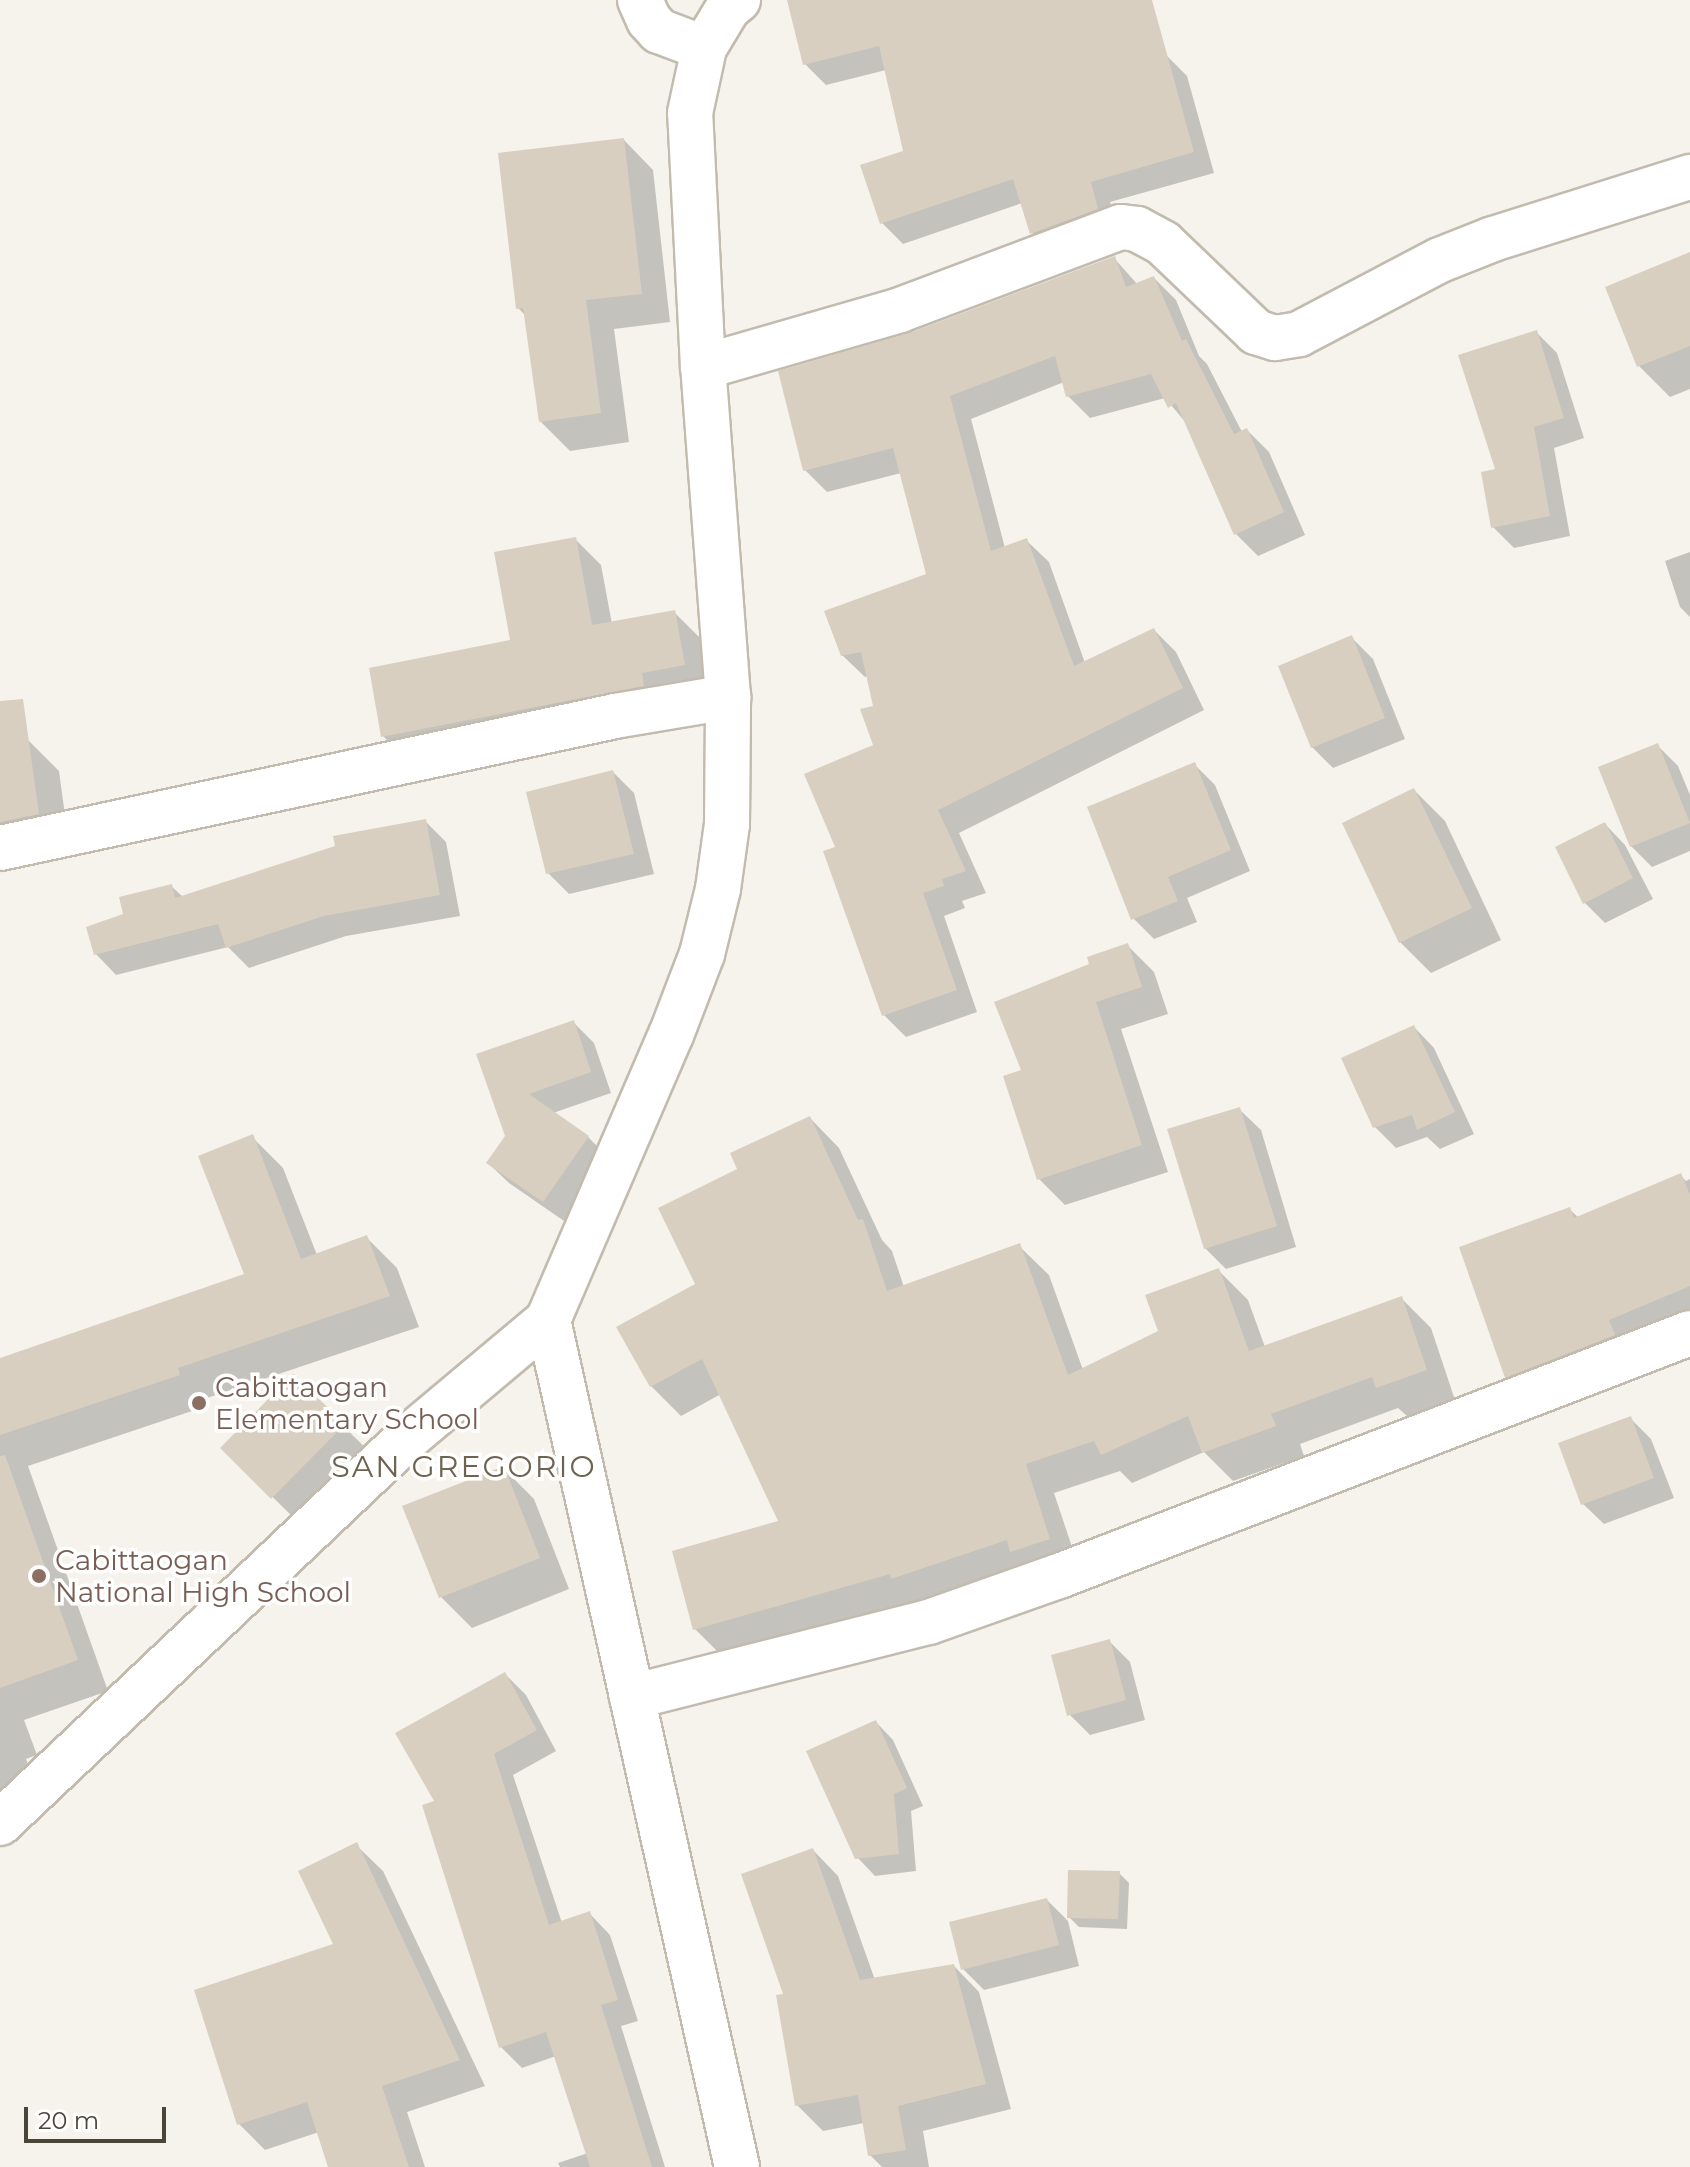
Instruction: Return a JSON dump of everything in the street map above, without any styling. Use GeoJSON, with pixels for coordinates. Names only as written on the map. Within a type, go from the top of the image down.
{"type":"FeatureCollection","features":[{"type":"Feature","properties":{"kind":"street"},"geometry":{"type":"LineString","coordinates":[[640,0],[649,20],[659,31],[704,48]]}},
{"type":"Feature","properties":{"kind":"street"},"geometry":{"type":"LineString","coordinates":[[0,1823],[404,1441],[548,1320],[626,1146],[702,954],[718,889],[727,824],[728,697],[703,367],[690,113],[704,48],[728,8],[738,0]]}},
{"type":"Feature","properties":{"kind":"street"},"geometry":{"type":"LineString","coordinates":[[703,367],[900,310],[1121,227],[1137,229],[1163,243],[1256,332],[1275,338],[1299,334],[1371,294],[1467,250],[1690,177]]}},
{"type":"Feature","properties":{"kind":"street"},"geometry":{"type":"LineString","coordinates":[[0,848],[615,716],[728,697]]}},
{"type":"Feature","properties":{"kind":"street"},"geometry":{"type":"LineString","coordinates":[[548,1320],[737,2167]]}},
{"type":"Feature","properties":{"kind":"street"},"geometry":{"type":"LineString","coordinates":[[632,1697],[929,1622],[1059,1576],[1690,1333]]}},
{"type":"Feature","properties":{"kind":"building"},"geometry":{"type":"Polygon","coordinates":[[[787,0],[1152,0],[1194,152],[1091,182],[1098,209],[1030,234],[1013,179],[880,224],[860,165],[903,151],[879,46],[803,65],[787,0]]]}},
{"type":"Feature","properties":{"kind":"building"},"geometry":{"type":"Polygon","coordinates":[[[624,138],[642,294],[586,300],[601,413],[539,422],[523,308],[516,309],[498,153],[624,138]]]}},
{"type":"Feature","properties":{"kind":"building"},"geometry":{"type":"Polygon","coordinates":[[[1690,252],[1690,346],[1637,367],[1605,287],[1690,252]]]}},
{"type":"Feature","properties":{"kind":"building"},"geometry":{"type":"Polygon","coordinates":[[[1115,256],[1126,287],[1154,276],[1182,341],[1186,339],[1234,434],[1247,428],[1284,512],[1234,535],[1176,403],[1168,408],[1151,374],[1066,397],[1055,356],[950,396],[991,551],[1027,538],[1074,666],[1154,628],[1183,688],[938,810],[966,871],[942,879],[944,886],[923,893],[957,990],[882,1016],[823,851],[835,847],[804,774],[873,745],[860,709],[873,706],[861,652],[841,656],[824,611],[926,574],[893,448],[803,471],[778,371],[909,333],[1115,256]]]}},
{"type":"Feature","properties":{"kind":"building"},"geometry":{"type":"Polygon","coordinates":[[[1537,330],[1564,418],[1534,427],[1550,516],[1491,528],[1481,472],[1495,469],[1458,355],[1537,330]]]}},
{"type":"Feature","properties":{"kind":"building"},"geometry":{"type":"Polygon","coordinates":[[[576,537],[592,625],[675,610],[685,665],[642,673],[644,686],[381,737],[369,668],[510,640],[494,552],[576,537]]]}},
{"type":"Feature","properties":{"kind":"building"},"geometry":{"type":"Polygon","coordinates":[[[1352,635],[1385,718],[1311,748],[1278,666],[1352,635]]]}},
{"type":"Feature","properties":{"kind":"building"},"geometry":{"type":"Polygon","coordinates":[[[23,699],[39,814],[0,822],[0,701],[23,699]]]}},
{"type":"Feature","properties":{"kind":"building"},"geometry":{"type":"Polygon","coordinates":[[[1658,743],[1690,823],[1630,847],[1598,767],[1658,743]]]}},
{"type":"Feature","properties":{"kind":"building"},"geometry":{"type":"Polygon","coordinates":[[[1195,762],[1231,850],[1168,877],[1178,901],[1131,920],[1087,807],[1195,762]]]}},
{"type":"Feature","properties":{"kind":"building"},"geometry":{"type":"Polygon","coordinates":[[[613,770],[634,854],[546,874],[526,792],[613,770]]]}},
{"type":"Feature","properties":{"kind":"building"},"geometry":{"type":"Polygon","coordinates":[[[1414,788],[1472,908],[1399,943],[1342,823],[1414,788]]]}},
{"type":"Feature","properties":{"kind":"building"},"geometry":{"type":"Polygon","coordinates":[[[426,819],[440,895],[324,916],[226,948],[218,924],[94,955],[86,927],[123,914],[119,897],[172,884],[175,898],[335,846],[333,836],[426,819]]]}},
{"type":"Feature","properties":{"kind":"building"},"geometry":{"type":"Polygon","coordinates":[[[1605,822],[1633,878],[1583,904],[1555,847],[1605,822]]]}},
{"type":"Feature","properties":{"kind":"building"},"geometry":{"type":"Polygon","coordinates":[[[1128,943],[1142,987],[1096,1002],[1142,1145],[1037,1180],[1003,1076],[1021,1070],[994,1002],[1089,964],[1087,957],[1128,943]]]}},
{"type":"Feature","properties":{"kind":"building"},"geometry":{"type":"Polygon","coordinates":[[[574,1020],[591,1072],[529,1094],[589,1136],[543,1202],[486,1163],[505,1136],[476,1054],[574,1020]]]}},
{"type":"Feature","properties":{"kind":"building"},"geometry":{"type":"Polygon","coordinates":[[[1414,1025],[1455,1112],[1417,1130],[1412,1115],[1373,1128],[1341,1058],[1414,1025]]]}},
{"type":"Feature","properties":{"kind":"building"},"geometry":{"type":"Polygon","coordinates":[[[1240,1107],[1277,1226],[1204,1249],[1167,1129],[1240,1107]]]}},
{"type":"Feature","properties":{"kind":"building"},"geometry":{"type":"Polygon","coordinates":[[[810,1116],[858,1220],[863,1219],[887,1291],[1020,1243],[1068,1375],[1158,1331],[1145,1295],[1219,1268],[1249,1351],[1402,1296],[1427,1370],[1376,1388],[1372,1377],[1271,1414],[1276,1426],[1202,1453],[1188,1416],[1101,1455],[1094,1441],[1026,1464],[1050,1539],[1010,1552],[1007,1540],[891,1579],[890,1574],[693,1630],[672,1551],[778,1521],[702,1359],[650,1387],[616,1327],[695,1284],[658,1208],[737,1169],[730,1153],[810,1116]]]}},
{"type":"Feature","properties":{"kind":"building"},"geometry":{"type":"Polygon","coordinates":[[[253,1134],[301,1259],[367,1235],[390,1296],[178,1368],[180,1375],[0,1435],[0,1358],[244,1274],[198,1156],[253,1134]]]}},
{"type":"Feature","properties":{"kind":"building"},"geometry":{"type":"Polygon","coordinates":[[[1681,1173],[1690,1195],[1690,1286],[1609,1320],[1615,1335],[1505,1378],[1459,1247],[1570,1207],[1574,1218],[1681,1173]]]}},
{"type":"Feature","properties":{"kind":"building"},"geometry":{"type":"Polygon","coordinates":[[[293,1374],[345,1424],[271,1499],[220,1448],[293,1374]]]}},
{"type":"Feature","properties":{"kind":"building"},"geometry":{"type":"Polygon","coordinates":[[[1631,1416],[1654,1478],[1581,1505],[1558,1443],[1631,1416]]]}},
{"type":"Feature","properties":{"kind":"building"},"geometry":{"type":"Polygon","coordinates":[[[5,1455],[78,1660],[0,1688],[0,1456],[5,1455]]]}},
{"type":"Feature","properties":{"kind":"building"},"geometry":{"type":"Polygon","coordinates":[[[504,1466],[540,1558],[439,1598],[402,1506],[504,1466]]]}},
{"type":"Feature","properties":{"kind":"building"},"geometry":{"type":"Polygon","coordinates":[[[1110,1639],[1126,1700],[1067,1716],[1051,1655],[1110,1639]]]}},
{"type":"Feature","properties":{"kind":"building"},"geometry":{"type":"Polygon","coordinates":[[[505,1672],[537,1730],[494,1754],[549,1925],[590,1911],[618,2000],[601,2005],[652,2167],[590,2167],[546,2032],[499,2048],[422,1805],[434,1801],[395,1733],[505,1672]]]}},
{"type":"Feature","properties":{"kind":"building"},"geometry":{"type":"Polygon","coordinates":[[[876,1720],[907,1788],[894,1794],[899,1854],[855,1859],[806,1751],[876,1720]]]}},
{"type":"Feature","properties":{"kind":"building"},"geometry":{"type":"Polygon","coordinates":[[[357,1842],[460,2060],[382,2086],[409,2167],[328,2167],[307,2102],[237,2125],[194,1990],[333,1944],[298,1871],[357,1842]]]}},
{"type":"Feature","properties":{"kind":"building"},"geometry":{"type":"Polygon","coordinates":[[[813,1848],[860,1980],[954,1964],[986,2084],[898,2106],[906,2150],[868,2156],[858,2095],[795,2106],[776,1995],[783,1994],[741,1874],[813,1848]]]}},
{"type":"Feature","properties":{"kind":"building"},"geometry":{"type":"Polygon","coordinates":[[[1068,1870],[1120,1871],[1118,1919],[1067,1918],[1068,1870]]]}},
{"type":"Feature","properties":{"kind":"building"},"geometry":{"type":"Polygon","coordinates":[[[1047,1898],[1059,1945],[961,1970],[949,1922],[1047,1898]]]}},
{"type":"Feature","properties":{"kind":"place","name":"Cabittaogan Elementary School"},"geometry":{"type":"Point","coordinates":[199,1403]}},
{"type":"Feature","properties":{"kind":"place","name":"Cabittaogan National High School"},"geometry":{"type":"Point","coordinates":[39,1576]}},
{"type":"Feature","properties":{"kind":"district","name":"SAN GREGORIO"},"geometry":{"type":"Point","coordinates":[464,1467]}}]}
